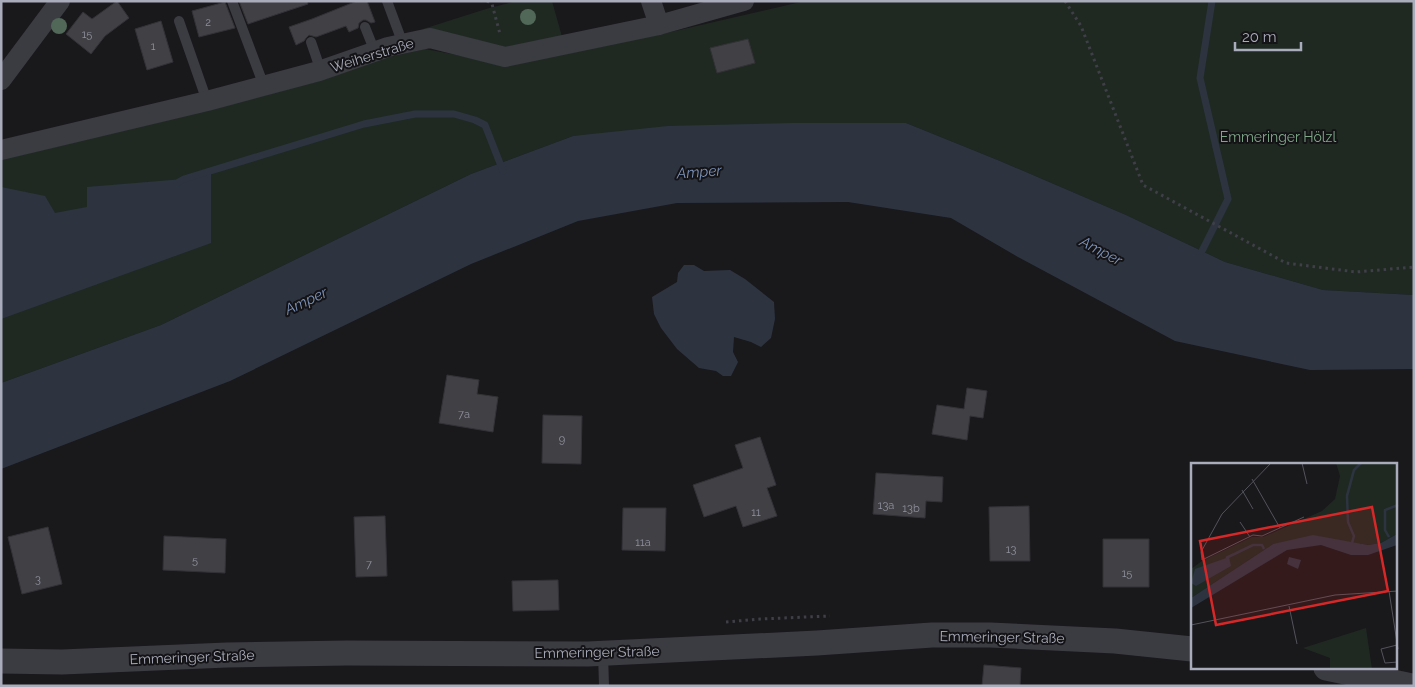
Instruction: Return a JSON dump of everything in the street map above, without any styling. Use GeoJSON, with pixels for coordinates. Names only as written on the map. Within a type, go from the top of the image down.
{"type":"FeatureCollection","features":[{"type":"Feature","properties":{"kind":"street"},"geometry":{"type":"LineString","coordinates":[[1,80],[60,1]]}},
{"type":"Feature","properties":{"kind":"street"},"geometry":{"type":"LineString","coordinates":[[650,1],[659,25]]}},
{"type":"Feature","properties":{"kind":"street","name":"Weiherstraße"},"geometry":{"type":"LineString","coordinates":[[1,150],[207,101],[322,71],[375,52],[430,38],[505,57],[659,25],[744,1]]}},
{"type":"Feature","properties":{"kind":"street","name":"Emmeringer Straße"},"geometry":{"type":"LineString","coordinates":[[1,661],[62,662],[227,655],[347,653],[603,654],[932,635],[1115,641],[1191,649]]}},
{"type":"Feature","properties":{"kind":"street"},"geometry":{"type":"LineString","coordinates":[[1336,670],[1412,686]]}},
{"type":"Feature","properties":{"kind":"lane"},"geometry":{"type":"LineString","coordinates":[[232,1],[264,86]]}},
{"type":"Feature","properties":{"kind":"lane"},"geometry":{"type":"LineString","coordinates":[[387,1],[403,44]]}},
{"type":"Feature","properties":{"kind":"lane"},"geometry":{"type":"LineString","coordinates":[[179,21],[207,101]]}},
{"type":"Feature","properties":{"kind":"lane"},"geometry":{"type":"LineString","coordinates":[[366,27],[375,52]]}},
{"type":"Feature","properties":{"kind":"lane"},"geometry":{"type":"LineString","coordinates":[[311,42],[322,71]]}},
{"type":"Feature","properties":{"kind":"lane"},"geometry":{"type":"LineString","coordinates":[[603,654],[604,686]]}},
{"type":"Feature","properties":{"kind":"path"},"geometry":{"type":"LineString","coordinates":[[488,1],[494,7]]}},
{"type":"Feature","properties":{"kind":"path"},"geometry":{"type":"LineString","coordinates":[[1066,1],[1081,26],[1143,185],[1286,263],[1356,272],[1414,267]]}},
{"type":"Feature","properties":{"kind":"path"},"geometry":{"type":"LineString","coordinates":[[722,622],[840,616]]}},
{"type":"Feature","properties":{"kind":"green space"},"geometry":{"type":"Polygon","coordinates":[[[517,1],[552,1],[563,40],[509,48],[423,29],[486,9],[517,1]]]}},
{"type":"Feature","properties":{"kind":"green space","name":"Emmeringer Hölzl"},"geometry":{"type":"Polygon","coordinates":[[[805,1],[1414,1],[1414,295],[1323,290],[1225,262],[1126,215],[906,123],[573,136],[471,174],[161,325],[1,383],[1,157],[255,88],[425,49],[506,64],[662,34],[805,1]]]}},
{"type":"Feature","properties":{"kind":"water","name":"Amper"},"geometry":{"type":"Polygon","coordinates":[[[906,123],[1126,215],[1225,262],[1323,290],[1414,295],[1414,369],[1310,370],[1175,341],[1018,257],[951,218],[848,202],[677,203],[578,221],[471,264],[230,381],[1,469],[1,383],[161,325],[471,174],[573,136],[668,126],[906,123]]]}},
{"type":"Feature","properties":{"kind":"water"},"geometry":{"type":"Polygon","coordinates":[[[211,173],[211,243],[1,319],[1,187],[45,196],[55,213],[87,207],[87,187],[184,179],[211,173]]]}},
{"type":"Feature","properties":{"kind":"water"},"geometry":{"type":"Polygon","coordinates":[[[684,265],[694,265],[704,271],[730,270],[745,279],[774,302],[775,319],[771,338],[761,347],[734,337],[733,352],[738,362],[731,376],[723,376],[716,371],[699,368],[677,349],[661,328],[654,314],[652,297],[677,282],[678,273],[684,265]]]}},
{"type":"Feature","properties":{"kind":"building"},"geometry":{"type":"Polygon","coordinates":[[[117,1],[129,18],[105,36],[91,54],[66,34],[83,12],[92,19],[117,1]]]}},
{"type":"Feature","properties":{"kind":"building"},"geometry":{"type":"Polygon","coordinates":[[[239,1],[307,1],[308,4],[248,24],[239,1]]]}},
{"type":"Feature","properties":{"kind":"building"},"geometry":{"type":"Polygon","coordinates":[[[357,1],[367,1],[375,22],[371,23],[363,20],[359,23],[358,28],[349,32],[346,26],[316,37],[309,35],[304,41],[296,45],[289,27],[357,1]]]}},
{"type":"Feature","properties":{"kind":"building"},"geometry":{"type":"Polygon","coordinates":[[[225,2],[235,28],[199,37],[192,11],[225,2]]]}},
{"type":"Feature","properties":{"kind":"building"},"geometry":{"type":"Polygon","coordinates":[[[161,21],[173,62],[147,70],[135,29],[161,21]]]}},
{"type":"Feature","properties":{"kind":"building"},"geometry":{"type":"Polygon","coordinates":[[[748,39],[755,63],[717,73],[710,48],[748,39]]]}},
{"type":"Feature","properties":{"kind":"building"},"geometry":{"type":"Polygon","coordinates":[[[447,375],[479,380],[477,394],[498,397],[493,432],[439,423],[447,375]]]}},
{"type":"Feature","properties":{"kind":"building"},"geometry":{"type":"Polygon","coordinates":[[[967,388],[987,391],[983,418],[970,416],[967,440],[932,434],[937,405],[964,409],[967,388]]]}},
{"type":"Feature","properties":{"kind":"building"},"geometry":{"type":"Polygon","coordinates":[[[543,415],[582,416],[581,464],[542,463],[543,415]]]}},
{"type":"Feature","properties":{"kind":"building"},"geometry":{"type":"Polygon","coordinates":[[[760,437],[776,485],[767,488],[777,516],[743,527],[736,506],[704,517],[693,485],[743,468],[735,445],[760,437]]]}},
{"type":"Feature","properties":{"kind":"building"},"geometry":{"type":"Polygon","coordinates":[[[876,473],[943,477],[942,502],[926,501],[925,518],[873,514],[876,473]]]}},
{"type":"Feature","properties":{"kind":"building"},"geometry":{"type":"Polygon","coordinates":[[[1029,506],[1030,561],[990,561],[989,507],[1029,506]]]}},
{"type":"Feature","properties":{"kind":"building"},"geometry":{"type":"Polygon","coordinates":[[[623,508],[666,508],[665,551],[622,550],[623,508]]]}},
{"type":"Feature","properties":{"kind":"building"},"geometry":{"type":"Polygon","coordinates":[[[385,516],[387,576],[356,577],[354,517],[385,516]]]}},
{"type":"Feature","properties":{"kind":"building"},"geometry":{"type":"Polygon","coordinates":[[[48,527],[62,584],[22,594],[8,537],[48,527]]]}},
{"type":"Feature","properties":{"kind":"building"},"geometry":{"type":"Polygon","coordinates":[[[164,536],[226,539],[225,573],[163,570],[164,536]]]}},
{"type":"Feature","properties":{"kind":"building"},"geometry":{"type":"Polygon","coordinates":[[[1103,539],[1149,539],[1149,587],[1103,587],[1103,539]]]}},
{"type":"Feature","properties":{"kind":"building"},"geometry":{"type":"Polygon","coordinates":[[[558,580],[559,610],[513,611],[512,581],[558,580]]]}},
{"type":"Feature","properties":{"kind":"building"},"geometry":{"type":"Polygon","coordinates":[[[984,665],[1021,668],[1020,686],[982,686],[984,665]]]}},
{"type":"Feature","properties":{"kind":"waterway"},"geometry":{"type":"LineString","coordinates":[[1202,251],[1228,199],[1200,78],[1212,1]]}},
{"type":"Feature","properties":{"kind":"waterway"},"geometry":{"type":"LineString","coordinates":[[177,183],[184,179],[364,124],[415,114],[454,114],[485,125],[503,171]]}}]}
